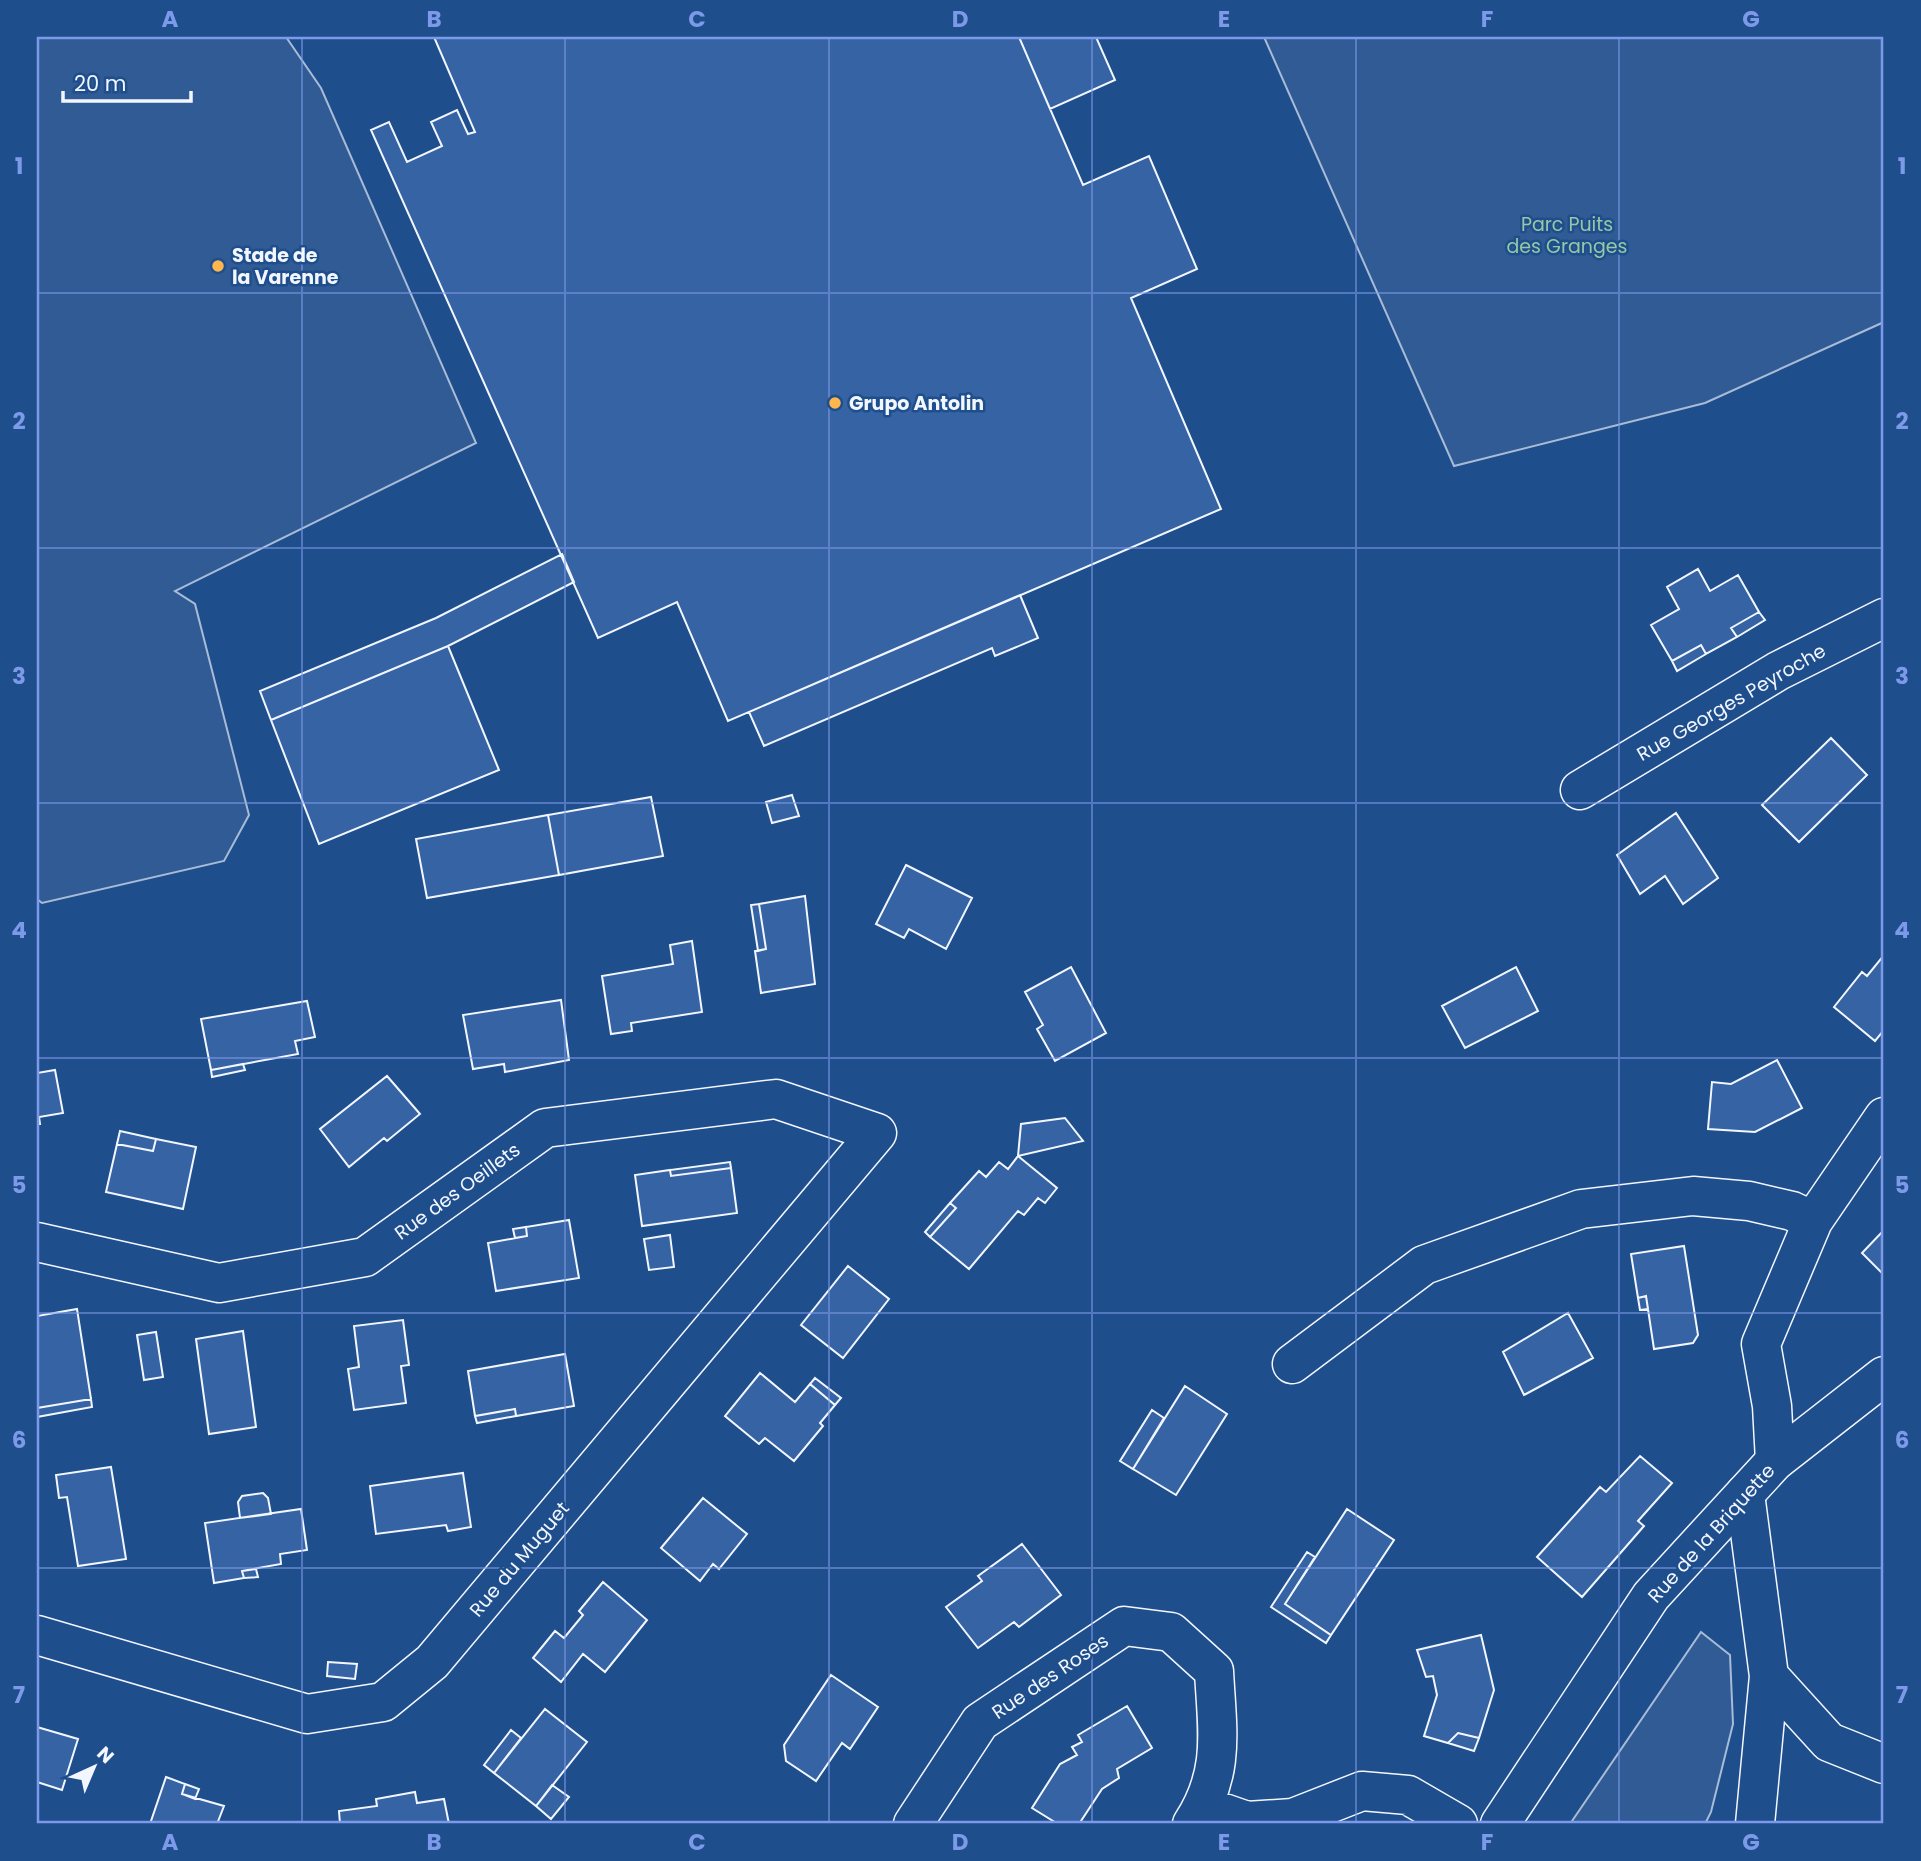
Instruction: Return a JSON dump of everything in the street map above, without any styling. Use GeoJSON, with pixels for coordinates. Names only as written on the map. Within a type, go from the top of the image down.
{"type":"FeatureCollection","features":[{"type":"Feature","properties":{"kind":"street","name":"Rue Georges Peyroche"},"geometry":{"type":"LineString","coordinates":[[1580,790],[1779,671],[1884,618]]}},
{"type":"Feature","properties":{"kind":"street","name":"Rue des Oeillets"},"geometry":{"type":"LineString","coordinates":[[37,1242],[219,1283],[365,1257],[545,1128],[776,1099],[877,1133]]}},
{"type":"Feature","properties":{"kind":"street"},"geometry":{"type":"LineString","coordinates":[[1775,1461],[1772,1406],[1761,1344],[1813,1221],[1884,1117]]}},
{"type":"Feature","properties":{"kind":"street","name":"Rue du Muguet"},"geometry":{"type":"LineString","coordinates":[[37,1635],[307,1714],[383,1702],[432,1662],[877,1133]]}},
{"type":"Feature","properties":{"kind":"street"},"geometry":{"type":"LineString","coordinates":[[1292,1364],[1424,1265],[1581,1209],[1693,1196],[1749,1201],[1792,1211],[1813,1221]]}},
{"type":"Feature","properties":{"kind":"street","name":"Rue de la Briquette"},"geometry":{"type":"LineString","coordinates":[[1500,1824],[1651,1596],[1775,1461],[1884,1376]]}},
{"type":"Feature","properties":{"kind":"street"},"geometry":{"type":"LineString","coordinates":[[1745,1494],[1769,1676],[1755,1824]]}},
{"type":"Feature","properties":{"kind":"street","name":"Rue des Roses"},"geometry":{"type":"LineString","coordinates":[[913,1824],[980,1722],[1124,1626],[1171,1632],[1214,1671],[1219,1757],[1198,1815],[1247,1821],[1293,1818],[1362,1791],[1408,1795],[1458,1824]]}},
{"type":"Feature","properties":{"kind":"street"},"geometry":{"type":"LineString","coordinates":[[1769,1676],[1829,1742],[1884,1764]]}},
{"type":"Feature","properties":{"kind":"shaded area","name":"Stade de la Varenne"},"geometry":{"type":"Polygon","coordinates":[[[37,37],[286,37],[321,88],[476,443],[175,591],[195,604],[249,815],[224,861],[42,903],[37,899],[37,37]]]}},
{"type":"Feature","properties":{"kind":"shaded area","name":"Parc Puits des Granges"},"geometry":{"type":"Polygon","coordinates":[[[1264,37],[1884,37],[1884,322],[1705,403],[1454,466],[1264,37]]]}},
{"type":"Feature","properties":{"kind":"shaded area"},"geometry":{"type":"Polygon","coordinates":[[[1701,1632],[1730,1655],[1733,1724],[1711,1812],[1705,1824],[1570,1824],[1701,1632]]]}},
{"type":"Feature","properties":{"kind":"building","name":"Grupo Antolin"},"geometry":{"type":"Polygon","coordinates":[[[434,37],[1019,37],[1083,185],[1149,156],[1197,269],[1131,298],[1221,509],[728,721],[677,602],[598,638],[371,130],[389,122],[407,162],[442,146],[431,122],[457,110],[468,134],[475,132],[434,37]]]}},
{"type":"Feature","properties":{"kind":"building"},"geometry":{"type":"Polygon","coordinates":[[[1019,37],[1096,37],[1115,80],[1050,109],[1019,37]]]}},
{"type":"Feature","properties":{"kind":"building"},"geometry":{"type":"Polygon","coordinates":[[[562,554],[574,582],[448,646],[271,720],[260,691],[436,618],[562,554]]]}},
{"type":"Feature","properties":{"kind":"building"},"geometry":{"type":"Polygon","coordinates":[[[1698,569],[1710,591],[1738,575],[1759,612],[1731,628],[1737,637],[1706,654],[1701,645],[1672,661],[1651,625],[1679,609],[1667,587],[1698,569]]]}},
{"type":"Feature","properties":{"kind":"building"},"geometry":{"type":"Polygon","coordinates":[[[1020,595],[1038,638],[995,656],[992,648],[764,746],[749,712],[1020,595]]]}},
{"type":"Feature","properties":{"kind":"building"},"geometry":{"type":"Polygon","coordinates":[[[1759,612],[1765,620],[1737,637],[1731,628],[1759,612]]]}},
{"type":"Feature","properties":{"kind":"building"},"geometry":{"type":"Polygon","coordinates":[[[1701,645],[1706,654],[1677,671],[1672,661],[1701,645]]]}},
{"type":"Feature","properties":{"kind":"building"},"geometry":{"type":"Polygon","coordinates":[[[448,646],[499,770],[319,844],[271,720],[448,646]]]}},
{"type":"Feature","properties":{"kind":"building"},"geometry":{"type":"Polygon","coordinates":[[[1831,738],[1867,775],[1799,842],[1762,805],[1831,738]]]}},
{"type":"Feature","properties":{"kind":"building"},"geometry":{"type":"Polygon","coordinates":[[[792,795],[799,816],[772,823],[766,802],[792,795]]]}},
{"type":"Feature","properties":{"kind":"building"},"geometry":{"type":"Polygon","coordinates":[[[651,797],[663,856],[559,875],[548,815],[651,797]]]}},
{"type":"Feature","properties":{"kind":"building"},"geometry":{"type":"Polygon","coordinates":[[[1676,813],[1718,878],[1683,904],[1665,876],[1640,894],[1617,855],[1676,813]]]}},
{"type":"Feature","properties":{"kind":"building"},"geometry":{"type":"Polygon","coordinates":[[[548,815],[559,875],[427,898],[416,839],[548,815]]]}},
{"type":"Feature","properties":{"kind":"building"},"geometry":{"type":"Polygon","coordinates":[[[906,865],[972,898],[946,949],[909,929],[904,938],[876,924],[906,865]]]}},
{"type":"Feature","properties":{"kind":"building"},"geometry":{"type":"Polygon","coordinates":[[[805,896],[815,984],[761,993],[755,951],[766,949],[759,904],[805,896]]]}},
{"type":"Feature","properties":{"kind":"building"},"geometry":{"type":"Polygon","coordinates":[[[759,904],[766,949],[758,951],[751,905],[759,904]]]}},
{"type":"Feature","properties":{"kind":"building"},"geometry":{"type":"Polygon","coordinates":[[[692,941],[702,1012],[631,1023],[632,1031],[611,1034],[602,976],[673,964],[670,945],[692,941]]]}},
{"type":"Feature","properties":{"kind":"building"},"geometry":{"type":"Polygon","coordinates":[[[1884,955],[1884,1030],[1875,1041],[1834,1007],[1862,972],[1867,976],[1884,955]]]}},
{"type":"Feature","properties":{"kind":"building"},"geometry":{"type":"Polygon","coordinates":[[[1071,967],[1106,1033],[1055,1061],[1037,1029],[1043,1025],[1025,992],[1071,967]]]}},
{"type":"Feature","properties":{"kind":"building"},"geometry":{"type":"Polygon","coordinates":[[[1516,967],[1538,1011],[1465,1048],[1442,1006],[1516,967]]]}},
{"type":"Feature","properties":{"kind":"building"},"geometry":{"type":"Polygon","coordinates":[[[561,1000],[569,1060],[505,1072],[504,1064],[473,1069],[463,1015],[561,1000]]]}},
{"type":"Feature","properties":{"kind":"building"},"geometry":{"type":"Polygon","coordinates":[[[307,1001],[315,1037],[295,1041],[298,1054],[211,1070],[201,1019],[307,1001]]]}},
{"type":"Feature","properties":{"kind":"building"},"geometry":{"type":"Polygon","coordinates":[[[1777,1060],[1802,1108],[1755,1132],[1708,1129],[1712,1082],[1731,1084],[1777,1060]]]}},
{"type":"Feature","properties":{"kind":"building"},"geometry":{"type":"Polygon","coordinates":[[[243,1064],[245,1070],[212,1077],[211,1070],[243,1064]]]}},
{"type":"Feature","properties":{"kind":"building"},"geometry":{"type":"Polygon","coordinates":[[[55,1070],[63,1113],[39,1117],[40,1124],[37,1124],[37,1073],[55,1070]]]}},
{"type":"Feature","properties":{"kind":"building"},"geometry":{"type":"Polygon","coordinates":[[[387,1076],[420,1114],[387,1141],[384,1138],[349,1167],[320,1129],[387,1076]]]}},
{"type":"Feature","properties":{"kind":"building"},"geometry":{"type":"Polygon","coordinates":[[[1065,1118],[1083,1141],[1018,1156],[1021,1124],[1065,1118]]]}},
{"type":"Feature","properties":{"kind":"building"},"geometry":{"type":"Polygon","coordinates":[[[120,1131],[156,1139],[153,1151],[117,1144],[120,1131]]]}},
{"type":"Feature","properties":{"kind":"building"},"geometry":{"type":"Polygon","coordinates":[[[156,1139],[196,1147],[183,1209],[106,1192],[117,1144],[153,1151],[156,1139]]]}},
{"type":"Feature","properties":{"kind":"building"},"geometry":{"type":"Polygon","coordinates":[[[1018,1156],[1057,1188],[1045,1203],[1038,1198],[1024,1215],[1018,1211],[969,1269],[930,1237],[956,1208],[950,1203],[979,1171],[986,1177],[999,1162],[1008,1169],[1018,1156]]]}},
{"type":"Feature","properties":{"kind":"building"},"geometry":{"type":"Polygon","coordinates":[[[730,1162],[731,1168],[671,1176],[670,1170],[730,1162]]]}},
{"type":"Feature","properties":{"kind":"building"},"geometry":{"type":"Polygon","coordinates":[[[731,1168],[737,1213],[642,1226],[635,1175],[670,1170],[671,1176],[731,1168]]]}},
{"type":"Feature","properties":{"kind":"building"},"geometry":{"type":"Polygon","coordinates":[[[950,1203],[956,1208],[930,1237],[925,1232],[950,1203]]]}},
{"type":"Feature","properties":{"kind":"building"},"geometry":{"type":"Polygon","coordinates":[[[569,1220],[579,1278],[496,1291],[488,1243],[527,1236],[526,1227],[569,1220]]]}},
{"type":"Feature","properties":{"kind":"building"},"geometry":{"type":"Polygon","coordinates":[[[526,1227],[527,1236],[515,1238],[513,1229],[526,1227]]]}},
{"type":"Feature","properties":{"kind":"building"},"geometry":{"type":"Polygon","coordinates":[[[1884,1230],[1884,1275],[1862,1253],[1884,1230]]]}},
{"type":"Feature","properties":{"kind":"building"},"geometry":{"type":"Polygon","coordinates":[[[670,1235],[674,1267],[649,1270],[644,1239],[670,1235]]]}},
{"type":"Feature","properties":{"kind":"building"},"geometry":{"type":"Polygon","coordinates":[[[1684,1246],[1698,1335],[1693,1343],[1654,1349],[1646,1296],[1638,1298],[1631,1254],[1684,1246]]]}},
{"type":"Feature","properties":{"kind":"building"},"geometry":{"type":"Polygon","coordinates":[[[848,1266],[889,1299],[843,1358],[801,1325],[848,1266]]]}},
{"type":"Feature","properties":{"kind":"building"},"geometry":{"type":"Polygon","coordinates":[[[1646,1296],[1648,1309],[1640,1310],[1638,1298],[1646,1296]]]}},
{"type":"Feature","properties":{"kind":"building"},"geometry":{"type":"Polygon","coordinates":[[[77,1309],[91,1399],[37,1408],[37,1316],[77,1309]]]}},
{"type":"Feature","properties":{"kind":"building"},"geometry":{"type":"Polygon","coordinates":[[[1568,1313],[1593,1358],[1524,1395],[1503,1352],[1568,1313]]]}},
{"type":"Feature","properties":{"kind":"building"},"geometry":{"type":"Polygon","coordinates":[[[403,1320],[409,1365],[401,1366],[406,1403],[354,1410],[348,1369],[359,1367],[354,1326],[403,1320]]]}},
{"type":"Feature","properties":{"kind":"building"},"geometry":{"type":"Polygon","coordinates":[[[243,1331],[256,1427],[209,1434],[196,1339],[243,1331]]]}},
{"type":"Feature","properties":{"kind":"building"},"geometry":{"type":"Polygon","coordinates":[[[156,1332],[163,1377],[144,1380],[137,1335],[156,1332]]]}},
{"type":"Feature","properties":{"kind":"building"},"geometry":{"type":"Polygon","coordinates":[[[565,1354],[574,1406],[516,1416],[515,1409],[475,1416],[468,1371],[565,1354]]]}},
{"type":"Feature","properties":{"kind":"building"},"geometry":{"type":"Polygon","coordinates":[[[760,1373],[795,1402],[810,1384],[835,1405],[820,1423],[823,1426],[794,1461],[765,1438],[759,1444],[725,1416],[760,1373]]]}},
{"type":"Feature","properties":{"kind":"building"},"geometry":{"type":"Polygon","coordinates":[[[815,1378],[841,1398],[835,1405],[810,1384],[815,1378]]]}},
{"type":"Feature","properties":{"kind":"building"},"geometry":{"type":"Polygon","coordinates":[[[1185,1386],[1227,1414],[1176,1495],[1133,1469],[1185,1386]]]}},
{"type":"Feature","properties":{"kind":"building"},"geometry":{"type":"Polygon","coordinates":[[[91,1399],[92,1407],[37,1417],[37,1408],[91,1399]]]}},
{"type":"Feature","properties":{"kind":"building"},"geometry":{"type":"Polygon","coordinates":[[[515,1409],[516,1416],[477,1423],[475,1416],[515,1409]]]}},
{"type":"Feature","properties":{"kind":"building"},"geometry":{"type":"Polygon","coordinates":[[[1152,1410],[1164,1418],[1133,1469],[1120,1461],[1152,1410]]]}},
{"type":"Feature","properties":{"kind":"building"},"geometry":{"type":"Polygon","coordinates":[[[1640,1456],[1672,1483],[1638,1521],[1644,1526],[1582,1597],[1537,1557],[1600,1487],[1606,1492],[1640,1456]]]}},
{"type":"Feature","properties":{"kind":"building"},"geometry":{"type":"Polygon","coordinates":[[[111,1467],[126,1559],[78,1566],[67,1497],[59,1498],[56,1475],[111,1467]]]}},
{"type":"Feature","properties":{"kind":"building"},"geometry":{"type":"Polygon","coordinates":[[[463,1473],[471,1527],[448,1531],[446,1525],[376,1534],[370,1486],[463,1473]]]}},
{"type":"Feature","properties":{"kind":"building"},"geometry":{"type":"Polygon","coordinates":[[[263,1493],[268,1498],[271,1514],[240,1518],[238,1502],[242,1496],[263,1493]]]}},
{"type":"Feature","properties":{"kind":"building"},"geometry":{"type":"Polygon","coordinates":[[[703,1498],[747,1534],[719,1569],[713,1564],[700,1581],[661,1548],[703,1498]]]}},
{"type":"Feature","properties":{"kind":"building"},"geometry":{"type":"Polygon","coordinates":[[[301,1509],[307,1550],[280,1554],[281,1564],[242,1571],[244,1578],[214,1583],[205,1523],[301,1509]]]}},
{"type":"Feature","properties":{"kind":"building"},"geometry":{"type":"Polygon","coordinates":[[[1347,1509],[1394,1540],[1331,1635],[1285,1604],[1347,1509]]]}},
{"type":"Feature","properties":{"kind":"building"},"geometry":{"type":"Polygon","coordinates":[[[1022,1544],[1061,1595],[1019,1627],[1014,1622],[978,1648],[946,1607],[982,1581],[978,1576],[1022,1544]]]}},
{"type":"Feature","properties":{"kind":"building"},"geometry":{"type":"Polygon","coordinates":[[[1307,1552],[1315,1557],[1285,1604],[1331,1635],[1326,1643],[1271,1607],[1307,1552]]]}},
{"type":"Feature","properties":{"kind":"building"},"geometry":{"type":"Polygon","coordinates":[[[256,1569],[258,1577],[244,1578],[242,1571],[256,1569]]]}},
{"type":"Feature","properties":{"kind":"building"},"geometry":{"type":"Polygon","coordinates":[[[603,1582],[647,1620],[605,1672],[583,1654],[561,1682],[533,1658],[555,1631],[564,1638],[583,1615],[579,1611],[603,1582]]]}},
{"type":"Feature","properties":{"kind":"building"},"geometry":{"type":"Polygon","coordinates":[[[1481,1635],[1494,1690],[1479,1738],[1458,1733],[1448,1743],[1424,1736],[1437,1695],[1433,1676],[1426,1677],[1417,1650],[1481,1635]]]}},
{"type":"Feature","properties":{"kind":"building"},"geometry":{"type":"Polygon","coordinates":[[[328,1662],[357,1664],[355,1679],[327,1676],[328,1662]]]}},
{"type":"Feature","properties":{"kind":"building"},"geometry":{"type":"Polygon","coordinates":[[[831,1675],[878,1707],[850,1749],[842,1743],[816,1781],[786,1761],[784,1745],[831,1675]]]}},
{"type":"Feature","properties":{"kind":"building"},"geometry":{"type":"Polygon","coordinates":[[[1127,1706],[1152,1748],[1117,1769],[1119,1778],[1102,1789],[1079,1824],[1058,1824],[1032,1808],[1060,1764],[1077,1755],[1072,1747],[1082,1742],[1078,1735],[1127,1706]]]}},
{"type":"Feature","properties":{"kind":"building"},"geometry":{"type":"Polygon","coordinates":[[[545,1709],[587,1742],[536,1806],[494,1773],[545,1709]]]}},
{"type":"Feature","properties":{"kind":"building"},"geometry":{"type":"Polygon","coordinates":[[[37,1727],[78,1739],[62,1790],[37,1782],[37,1727]]]}},
{"type":"Feature","properties":{"kind":"building"},"geometry":{"type":"Polygon","coordinates":[[[511,1730],[521,1738],[494,1773],[484,1765],[511,1730]]]}},
{"type":"Feature","properties":{"kind":"building"},"geometry":{"type":"Polygon","coordinates":[[[1458,1733],[1479,1738],[1474,1751],[1448,1743],[1458,1733]]]}},
{"type":"Feature","properties":{"kind":"building"},"geometry":{"type":"Polygon","coordinates":[[[166,1777],[185,1784],[182,1794],[224,1806],[217,1824],[150,1824],[166,1777]]]}},
{"type":"Feature","properties":{"kind":"building"},"geometry":{"type":"Polygon","coordinates":[[[185,1784],[199,1789],[195,1799],[182,1794],[185,1784]]]}},
{"type":"Feature","properties":{"kind":"building"},"geometry":{"type":"Polygon","coordinates":[[[552,1785],[569,1797],[551,1819],[536,1806],[552,1785]]]}},
{"type":"Feature","properties":{"kind":"building"},"geometry":{"type":"Polygon","coordinates":[[[415,1792],[417,1803],[444,1799],[449,1824],[340,1824],[339,1811],[377,1806],[376,1799],[415,1792]]]}},
{"type":"Feature","properties":{"kind":"place","name":"Stade de la Varenne"},"geometry":{"type":"Point","coordinates":[218,266]}},
{"type":"Feature","properties":{"kind":"place","name":"Grupo Antolin"},"geometry":{"type":"Point","coordinates":[835,403]}}]}
